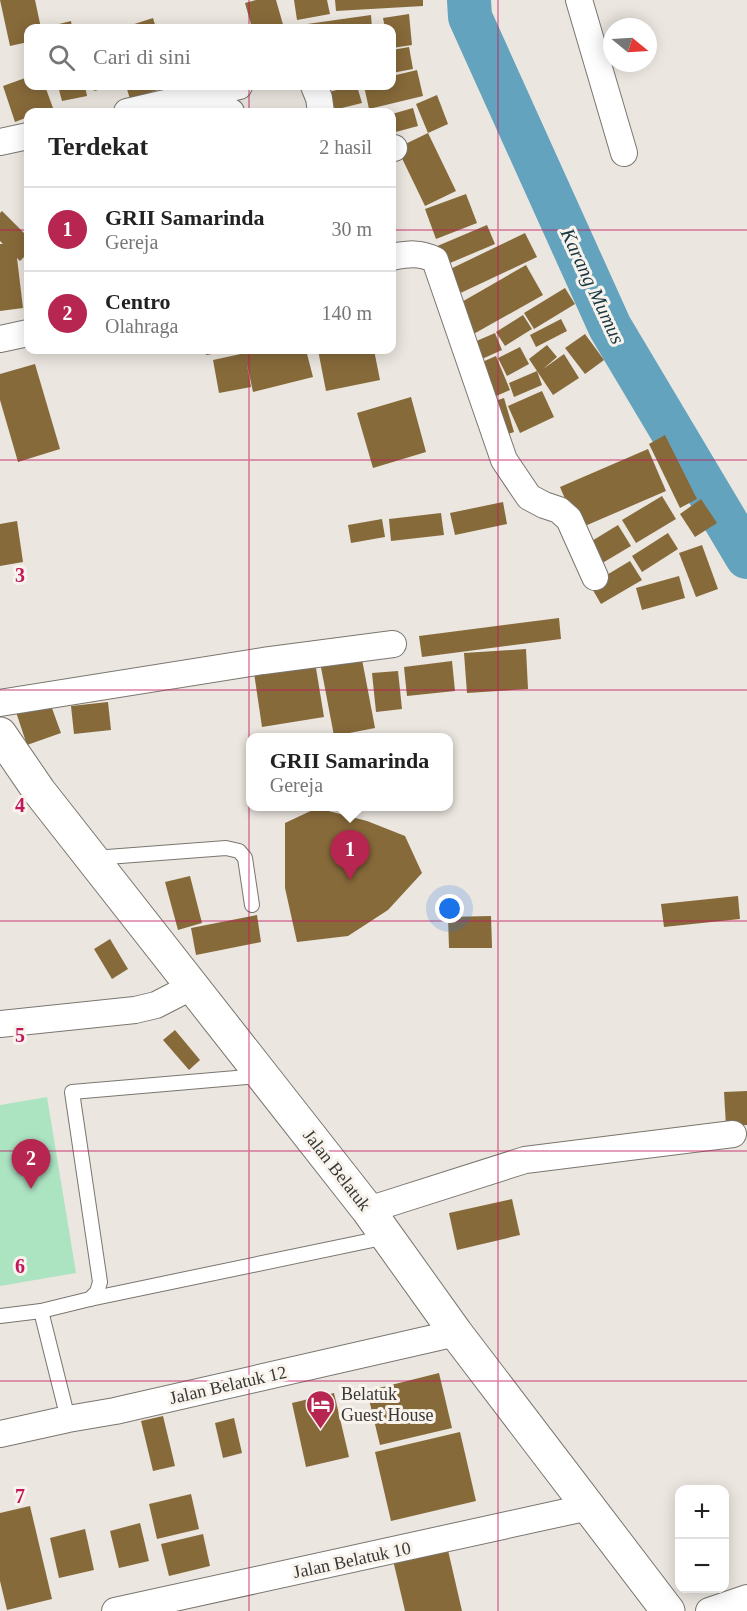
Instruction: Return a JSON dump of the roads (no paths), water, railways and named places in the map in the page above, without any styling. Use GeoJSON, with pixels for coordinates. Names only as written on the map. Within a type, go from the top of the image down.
{"type":"FeatureCollection","features":[{"type":"Feature","properties":{"kind":"street"},"geometry":{"type":"LineString","coordinates":[[579,0],[624,153]]}},
{"type":"Feature","properties":{"kind":"street"},"geometry":{"type":"LineString","coordinates":[[145,108],[223,90]]}},
{"type":"Feature","properties":{"kind":"street"},"geometry":{"type":"LineString","coordinates":[[316,90],[320,108]]}},
{"type":"Feature","properties":{"kind":"street"},"geometry":{"type":"LineString","coordinates":[[194,97],[224,108]]}},
{"type":"Feature","properties":{"kind":"street"},"geometry":{"type":"LineString","coordinates":[[0,142],[24,136]]}},
{"type":"Feature","properties":{"kind":"street"},"geometry":{"type":"LineString","coordinates":[[401,256],[424,254],[435,260],[504,460],[529,497],[559,510],[568,519],[595,577]]}},
{"type":"Feature","properties":{"kind":"street"},"geometry":{"type":"LineString","coordinates":[[0,339],[24,334]]}},
{"type":"Feature","properties":{"kind":"street"},"geometry":{"type":"LineString","coordinates":[[0,703],[263,661],[393,644]]}},
{"type":"Feature","properties":{"kind":"street","name":"Jalan Belatuk"},"geometry":{"type":"LineString","coordinates":[[0,734],[39,791],[368,1210],[456,1333],[668,1611]]}},
{"type":"Feature","properties":{"kind":"street"},"geometry":{"type":"LineString","coordinates":[[0,1024],[135,1011],[156,1005],[193,986]]}},
{"type":"Feature","properties":{"kind":"street"},"geometry":{"type":"LineString","coordinates":[[368,1210],[525,1160],[733,1134]]}},
{"type":"Feature","properties":{"kind":"street","name":"Jalan Belatuk 12"},"geometry":{"type":"LineString","coordinates":[[0,1434],[115,1411],[456,1333]]}},
{"type":"Feature","properties":{"kind":"street","name":"Jalan Belatuk 10"},"geometry":{"type":"LineString","coordinates":[[115,1611],[589,1507]]}},
{"type":"Feature","properties":{"kind":"street"},"geometry":{"type":"LineString","coordinates":[[709,1611],[747,1598]]}},
{"type":"Feature","properties":{"kind":"lane"},"geometry":{"type":"LineString","coordinates":[[92,858],[226,848],[239,851],[245,858],[252,906]]}},
{"type":"Feature","properties":{"kind":"lane"},"geometry":{"type":"LineString","coordinates":[[90,1299],[98,1292],[100,1282],[72,1092],[262,1075]]}},
{"type":"Feature","properties":{"kind":"lane"},"geometry":{"type":"LineString","coordinates":[[0,1317],[41,1311],[388,1237]]}},
{"type":"Feature","properties":{"kind":"lane"},"geometry":{"type":"LineString","coordinates":[[41,1311],[68,1419]]}},
{"type":"Feature","properties":{"kind":"waterway","name":"Karang Mumus"},"geometry":{"type":"LineString","coordinates":[[469,0],[470,17],[610,327],[747,557]]}},
{"type":"Feature","properties":{"kind":"place","name":"GRII Samarinda"},"geometry":{"type":"Point","coordinates":[350,880]}},
{"type":"Feature","properties":{"kind":"place","name":"Centro"},"geometry":{"type":"Point","coordinates":[31,1189]}},
{"type":"Feature","properties":{"kind":"place","name":"Belatuk Guest House"},"geometry":{"type":"Point","coordinates":[320,1430]}}]}
